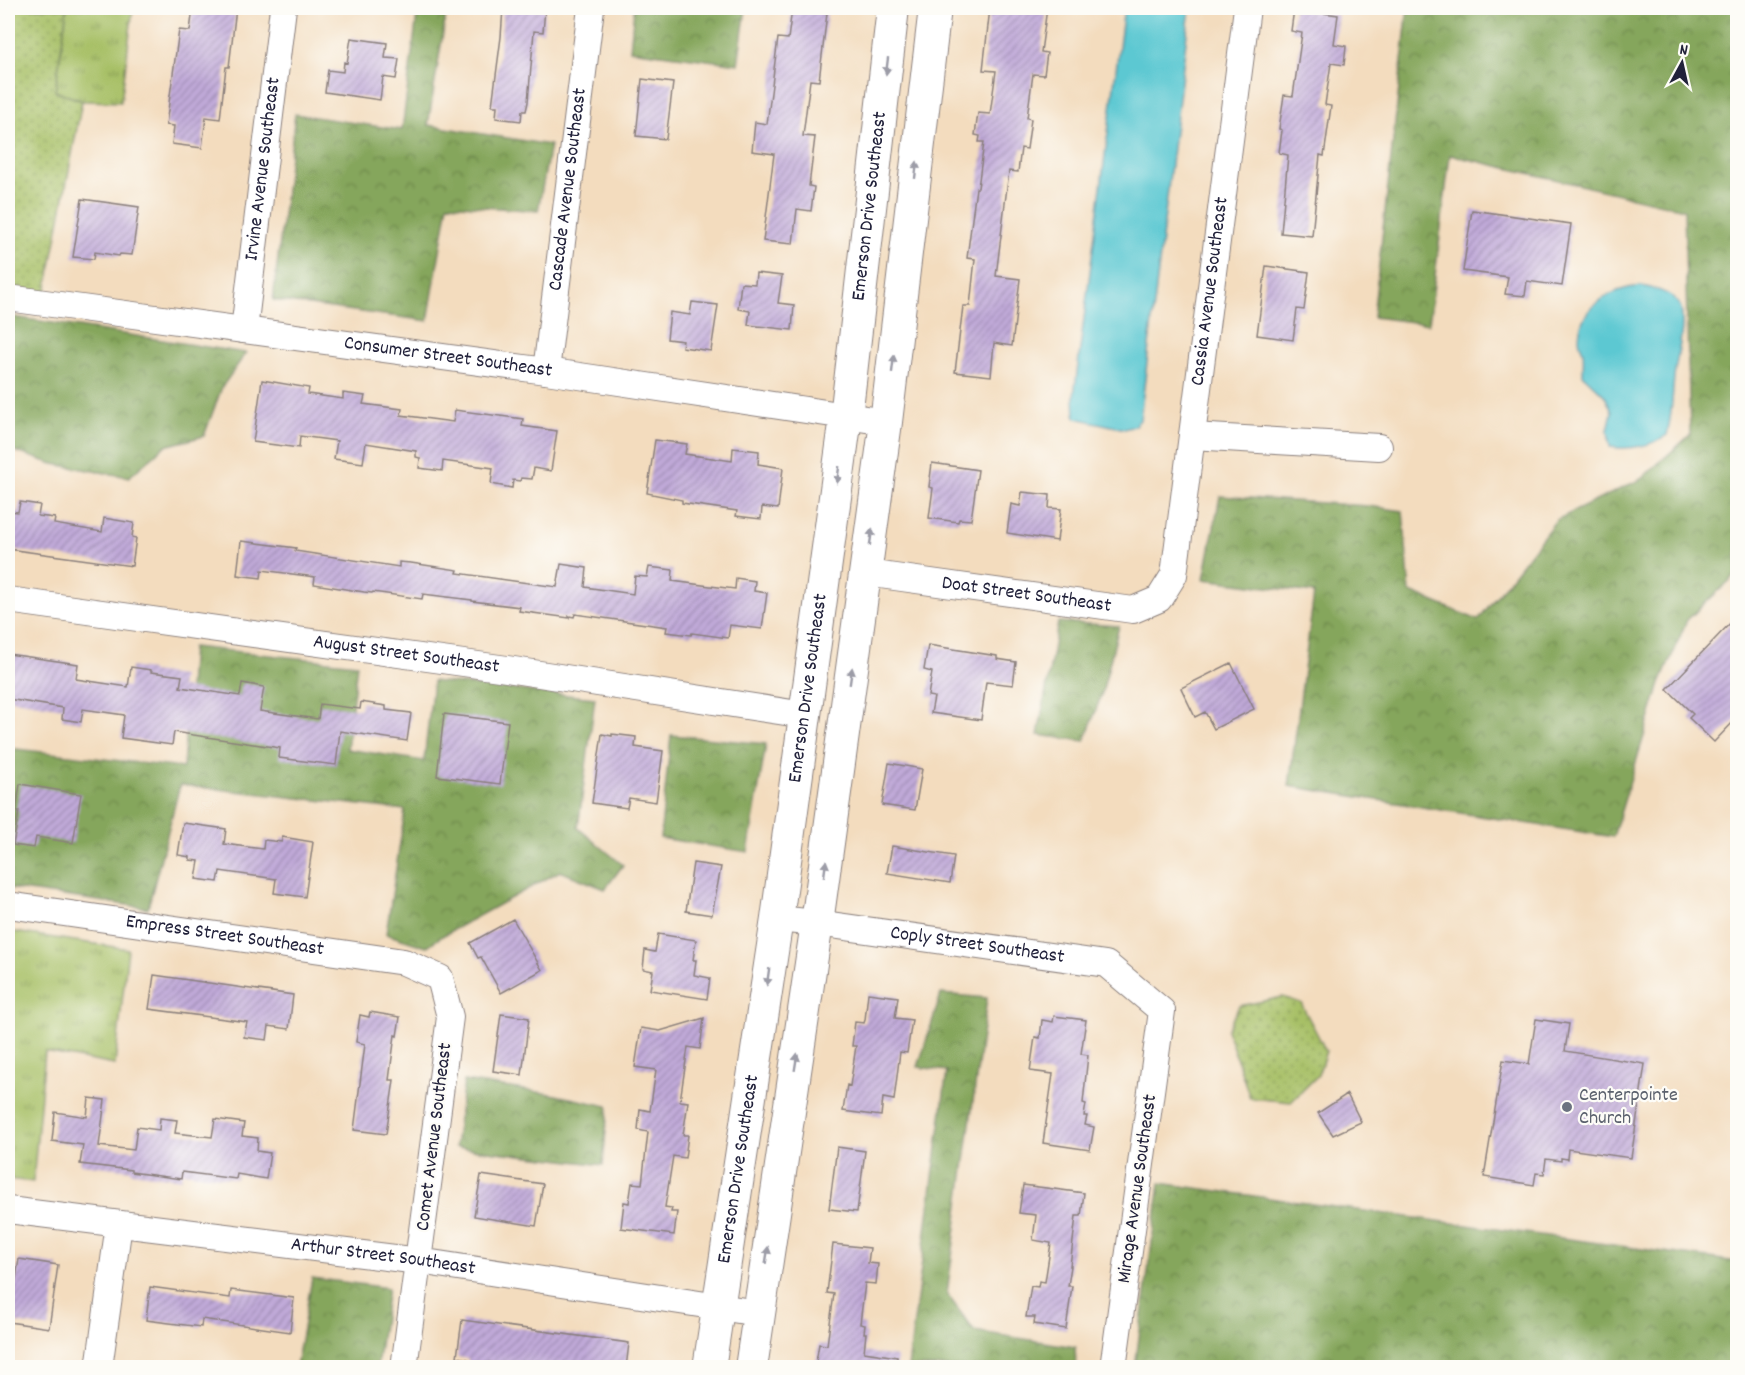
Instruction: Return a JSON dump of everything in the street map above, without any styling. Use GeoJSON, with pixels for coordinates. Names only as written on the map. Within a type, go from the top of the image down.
{"type":"FeatureCollection","features":[{"type":"Feature","properties":{"kind":"street","name":"Irvine Avenue Southeast"},"geometry":{"type":"LineString","coordinates":[[244,330],[283,8]]}},
{"type":"Feature","properties":{"kind":"street","name":"Cascade Avenue Southeast"},"geometry":{"type":"LineString","coordinates":[[546,371],[591,8]]}},
{"type":"Feature","properties":{"kind":"street","name":"Emerson Drive Southeast"},"geometry":{"type":"LineString","coordinates":[[710,1368],[777,919],[846,417],[894,8]]}},
{"type":"Feature","properties":{"kind":"street","name":"Emerson Drive Southeast"},"geometry":{"type":"LineString","coordinates":[[751,1368],[818,923],[866,573],[935,8]]}},
{"type":"Feature","properties":{"kind":"street","name":"Cassia Avenue Southeast"},"geometry":{"type":"LineString","coordinates":[[1174,575],[1247,8]]}},
{"type":"Feature","properties":{"kind":"street","name":"Consumer Street Southeast"},"geometry":{"type":"LineString","coordinates":[[8,298],[546,371],[886,422]]}},
{"type":"Feature","properties":{"kind":"street"},"geometry":{"type":"LineString","coordinates":[[1192,436],[1379,447]]}},
{"type":"Feature","properties":{"kind":"street","name":"Doat Street Southeast"},"geometry":{"type":"LineString","coordinates":[[866,573],[1133,610],[1159,599],[1174,575]]}},
{"type":"Feature","properties":{"kind":"street","name":"August Street Southeast"},"geometry":{"type":"LineString","coordinates":[[8,600],[507,669],[805,715]]}},
{"type":"Feature","properties":{"kind":"street","name":"Empress Street Southeast"},"geometry":{"type":"LineString","coordinates":[[8,905],[404,962],[440,978]]}},
{"type":"Feature","properties":{"kind":"street","name":"Coply Street Southeast"},"geometry":{"type":"LineString","coordinates":[[777,919],[1106,964],[1162,1011]]}},
{"type":"Feature","properties":{"kind":"street","name":"Comet Avenue Southeast"},"geometry":{"type":"LineString","coordinates":[[404,1368],[450,1017],[440,978]]}},
{"type":"Feature","properties":{"kind":"street","name":"Mirage Avenue Southeast"},"geometry":{"type":"LineString","coordinates":[[1113,1368],[1162,1011]]}},
{"type":"Feature","properties":{"kind":"street","name":"Arthur Street Southeast"},"geometry":{"type":"LineString","coordinates":[[8,1210],[419,1261],[758,1313]]}},
{"type":"Feature","properties":{"kind":"street"},"geometry":{"type":"LineString","coordinates":[[99,1368],[119,1224]]}},
{"type":"Feature","properties":{"kind":"green space"},"geometry":{"type":"Polygon","coordinates":[[[8,8],[67,8],[55,91],[82,101],[46,293],[8,287],[8,8]]]}},
{"type":"Feature","properties":{"kind":"green space"},"geometry":{"type":"Polygon","coordinates":[[[67,8],[133,8],[121,102],[82,101],[55,91],[67,8]]]}},
{"type":"Feature","properties":{"kind":"green space"},"geometry":{"type":"Polygon","coordinates":[[[418,8],[447,8],[428,125],[550,145],[538,211],[448,204],[428,321],[273,300],[295,114],[402,130],[418,8]]]}},
{"type":"Feature","properties":{"kind":"green space"},"geometry":{"type":"Polygon","coordinates":[[[634,8],[746,8],[738,64],[630,50],[634,8]]]}},
{"type":"Feature","properties":{"kind":"green space"},"geometry":{"type":"Polygon","coordinates":[[[1408,8],[1737,8],[1737,574],[1687,620],[1660,684],[1613,837],[1289,786],[1314,593],[1204,579],[1220,496],[1368,506],[1403,511],[1410,592],[1478,620],[1556,520],[1641,479],[1690,435],[1684,209],[1450,155],[1429,324],[1373,317],[1408,8]]]}},
{"type":"Feature","properties":{"kind":"green space"},"geometry":{"type":"Polygon","coordinates":[[[8,316],[246,353],[222,387],[204,436],[165,446],[129,477],[53,464],[8,449],[8,316]]]}},
{"type":"Feature","properties":{"kind":"green space"},"geometry":{"type":"Polygon","coordinates":[[[1058,622],[1119,626],[1102,693],[1085,741],[1038,735],[1058,622]]]}},
{"type":"Feature","properties":{"kind":"green space"},"geometry":{"type":"Polygon","coordinates":[[[192,647],[357,664],[347,749],[424,761],[433,681],[595,698],[578,828],[623,865],[605,889],[560,871],[426,947],[386,934],[405,810],[180,785],[148,908],[8,888],[8,748],[183,768],[192,647]]]}},
{"type":"Feature","properties":{"kind":"green space"},"geometry":{"type":"Polygon","coordinates":[[[671,735],[766,744],[748,852],[660,838],[671,735]]]}},
{"type":"Feature","properties":{"kind":"green space"},"geometry":{"type":"Polygon","coordinates":[[[8,931],[128,949],[115,1065],[45,1052],[33,1182],[8,1179],[8,931]]]}},
{"type":"Feature","properties":{"kind":"green space"},"geometry":{"type":"Polygon","coordinates":[[[941,994],[987,998],[947,1294],[974,1331],[1075,1347],[1076,1367],[908,1367],[947,1071],[918,1067],[941,994]]]}},
{"type":"Feature","properties":{"kind":"green space"},"geometry":{"type":"Polygon","coordinates":[[[1283,997],[1301,1003],[1326,1051],[1318,1075],[1291,1102],[1250,1098],[1227,1030],[1239,1006],[1283,997]]]}},
{"type":"Feature","properties":{"kind":"green space"},"geometry":{"type":"Polygon","coordinates":[[[464,1081],[551,1094],[608,1106],[603,1165],[455,1147],[464,1081]]]}},
{"type":"Feature","properties":{"kind":"green space"},"geometry":{"type":"Polygon","coordinates":[[[1160,1183],[1737,1262],[1737,1367],[1135,1367],[1160,1183]]]}},
{"type":"Feature","properties":{"kind":"green space"},"geometry":{"type":"Polygon","coordinates":[[[312,1278],[388,1288],[377,1367],[296,1367],[312,1278]]]}},
{"type":"Feature","properties":{"kind":"water"},"geometry":{"type":"Polygon","coordinates":[[[1124,8],[1190,8],[1140,420],[1134,426],[1125,429],[1075,418],[1074,396],[1124,8]]]}},
{"type":"Feature","properties":{"kind":"water"},"geometry":{"type":"Polygon","coordinates":[[[1642,286],[1672,297],[1679,304],[1682,312],[1669,428],[1667,435],[1647,444],[1610,447],[1608,430],[1612,412],[1605,396],[1583,375],[1583,351],[1579,338],[1581,326],[1585,316],[1600,300],[1620,290],[1642,286]]]}},
{"type":"Feature","properties":{"kind":"building"},"geometry":{"type":"Polygon","coordinates":[[[193,8],[236,8],[220,119],[206,117],[202,148],[172,144],[174,126],[166,125],[179,30],[190,31],[193,8]]]}},
{"type":"Feature","properties":{"kind":"building"},"geometry":{"type":"Polygon","coordinates":[[[503,8],[545,9],[543,32],[534,31],[528,102],[526,111],[522,111],[521,121],[496,118],[497,106],[492,106],[503,8]]]}},
{"type":"Feature","properties":{"kind":"building"},"geometry":{"type":"Polygon","coordinates":[[[990,8],[1047,8],[1041,52],[1047,53],[1044,75],[1033,74],[1027,118],[1031,119],[1027,149],[1021,148],[1018,172],[1009,171],[996,276],[1020,279],[1012,346],[994,343],[991,376],[955,372],[963,306],[970,306],[975,259],[967,258],[984,142],[979,142],[980,136],[975,135],[978,113],[990,114],[996,71],[983,70],[990,8]]]}},
{"type":"Feature","properties":{"kind":"building"},"geometry":{"type":"Polygon","coordinates":[[[792,9],[827,13],[819,81],[810,80],[803,136],[815,137],[809,186],[814,187],[811,211],[797,209],[793,244],[763,241],[774,154],[752,151],[755,122],[767,124],[778,38],[788,39],[792,9]]]}},
{"type":"Feature","properties":{"kind":"building"},"geometry":{"type":"Polygon","coordinates":[[[1294,9],[1338,15],[1334,44],[1346,46],[1344,65],[1331,63],[1325,105],[1331,106],[1324,156],[1320,155],[1312,236],[1281,233],[1288,155],[1279,153],[1282,130],[1279,129],[1284,95],[1293,96],[1302,33],[1291,31],[1294,9]]]}},
{"type":"Feature","properties":{"kind":"building"},"geometry":{"type":"Polygon","coordinates":[[[351,38],[387,43],[385,58],[399,59],[396,79],[383,77],[380,100],[325,92],[328,70],[343,72],[344,62],[347,63],[351,38]]]}},
{"type":"Feature","properties":{"kind":"building"},"geometry":{"type":"Polygon","coordinates":[[[642,79],[673,83],[666,139],[636,136],[642,79]]]}},
{"type":"Feature","properties":{"kind":"building"},"geometry":{"type":"Polygon","coordinates":[[[82,199],[139,207],[132,255],[120,254],[119,256],[95,252],[94,259],[73,257],[82,199]]]}},
{"type":"Feature","properties":{"kind":"building"},"geometry":{"type":"Polygon","coordinates":[[[1472,210],[1571,224],[1562,286],[1527,281],[1525,296],[1505,294],[1508,277],[1463,271],[1472,210]]]}},
{"type":"Feature","properties":{"kind":"building"},"geometry":{"type":"Polygon","coordinates":[[[1266,266],[1309,272],[1304,310],[1297,309],[1293,340],[1257,335],[1266,266]]]}},
{"type":"Feature","properties":{"kind":"building"},"geometry":{"type":"Polygon","coordinates":[[[756,273],[782,276],[778,303],[794,305],[792,330],[748,325],[750,311],[738,309],[741,283],[755,284],[756,273]]]}},
{"type":"Feature","properties":{"kind":"building"},"geometry":{"type":"Polygon","coordinates":[[[692,302],[718,305],[711,351],[682,347],[683,341],[667,339],[670,312],[690,315],[692,302]]]}},
{"type":"Feature","properties":{"kind":"building"},"geometry":{"type":"Polygon","coordinates":[[[262,380],[309,388],[308,394],[343,399],[343,393],[365,396],[363,404],[402,409],[401,415],[453,422],[455,410],[523,419],[522,426],[557,431],[551,471],[534,468],[532,479],[513,480],[512,488],[491,484],[493,468],[443,461],[442,471],[419,468],[420,458],[416,457],[416,451],[366,443],[363,463],[334,459],[337,441],[300,436],[299,448],[253,442],[262,380]]]}},
{"type":"Feature","properties":{"kind":"building"},"geometry":{"type":"Polygon","coordinates":[[[655,440],[687,444],[685,454],[732,461],[733,448],[759,451],[758,464],[783,468],[778,509],[762,507],[761,519],[736,516],[737,511],[682,503],[682,500],[647,493],[655,440]]]}},
{"type":"Feature","properties":{"kind":"building"},"geometry":{"type":"Polygon","coordinates":[[[932,463],[978,470],[971,520],[959,519],[958,522],[929,518],[933,488],[929,487],[932,463]]]}},
{"type":"Feature","properties":{"kind":"building"},"geometry":{"type":"Polygon","coordinates":[[[1022,492],[1050,495],[1049,508],[1061,509],[1057,541],[1007,533],[1011,504],[1020,506],[1022,492]]]}},
{"type":"Feature","properties":{"kind":"building"},"geometry":{"type":"Polygon","coordinates":[[[20,502],[40,505],[38,516],[55,518],[54,524],[102,532],[104,518],[134,523],[132,537],[136,538],[132,566],[8,549],[8,511],[18,512],[20,502]]]}},
{"type":"Feature","properties":{"kind":"building"},"geometry":{"type":"Polygon","coordinates":[[[241,541],[296,548],[295,551],[399,567],[399,562],[411,563],[458,570],[457,573],[557,587],[561,564],[587,568],[585,587],[633,594],[635,576],[647,577],[649,567],[673,570],[672,581],[735,589],[736,578],[755,581],[754,591],[767,593],[762,629],[730,625],[728,638],[692,633],[691,635],[666,632],[667,627],[575,614],[574,617],[569,616],[569,618],[519,611],[520,607],[472,600],[423,594],[422,599],[364,592],[314,584],[315,577],[262,570],[261,578],[237,575],[241,541]]]}},
{"type":"Feature","properties":{"kind":"building"},"geometry":{"type":"Polygon","coordinates":[[[1737,616],[1737,718],[1714,742],[1689,718],[1693,714],[1667,689],[1737,616]]]}},
{"type":"Feature","properties":{"kind":"building"},"geometry":{"type":"Polygon","coordinates":[[[928,645],[997,656],[997,659],[1016,662],[1013,685],[986,682],[981,720],[931,713],[934,697],[928,696],[932,672],[924,670],[928,645]]]}},
{"type":"Feature","properties":{"kind":"building"},"geometry":{"type":"Polygon","coordinates":[[[8,654],[78,664],[76,679],[128,687],[131,667],[182,676],[180,687],[240,696],[242,683],[264,687],[260,711],[318,719],[320,704],[360,709],[361,702],[386,706],[386,710],[411,713],[407,741],[340,731],[336,765],[279,758],[280,748],[174,732],[172,745],[121,738],[124,715],[83,709],[81,722],[62,719],[63,708],[8,699],[8,654]]]}},
{"type":"Feature","properties":{"kind":"building"},"geometry":{"type":"Polygon","coordinates":[[[1231,663],[1254,709],[1214,729],[1205,712],[1195,717],[1181,688],[1231,663]]]}},
{"type":"Feature","properties":{"kind":"building"},"geometry":{"type":"Polygon","coordinates":[[[444,714],[508,722],[500,784],[437,776],[444,714]]]}},
{"type":"Feature","properties":{"kind":"building"},"geometry":{"type":"Polygon","coordinates":[[[602,734],[636,737],[635,747],[663,751],[656,802],[629,798],[627,808],[592,803],[602,734]]]}},
{"type":"Feature","properties":{"kind":"building"},"geometry":{"type":"Polygon","coordinates":[[[889,763],[922,769],[915,810],[882,805],[889,763]]]}},
{"type":"Feature","properties":{"kind":"building"},"geometry":{"type":"Polygon","coordinates":[[[20,784],[81,794],[73,843],[36,837],[34,848],[13,845],[19,811],[16,811],[20,784]]]}},
{"type":"Feature","properties":{"kind":"building"},"geometry":{"type":"Polygon","coordinates":[[[183,823],[226,829],[224,844],[263,849],[264,840],[282,842],[282,837],[313,842],[305,897],[274,893],[276,879],[220,871],[218,882],[196,879],[199,861],[178,855],[183,823]]]}},
{"type":"Feature","properties":{"kind":"building"},"geometry":{"type":"Polygon","coordinates":[[[892,846],[954,856],[950,883],[887,873],[892,846]]]}},
{"type":"Feature","properties":{"kind":"building"},"geometry":{"type":"Polygon","coordinates":[[[693,863],[721,867],[712,915],[686,911],[693,863]]]}},
{"type":"Feature","properties":{"kind":"building"},"geometry":{"type":"Polygon","coordinates":[[[513,919],[542,970],[501,993],[481,957],[478,958],[470,943],[513,919]]]}},
{"type":"Feature","properties":{"kind":"building"},"geometry":{"type":"Polygon","coordinates":[[[658,934],[696,940],[693,960],[696,960],[694,975],[710,978],[707,999],[650,990],[653,971],[643,969],[645,950],[655,952],[658,934]]]}},
{"type":"Feature","properties":{"kind":"building"},"geometry":{"type":"Polygon","coordinates":[[[154,975],[293,995],[289,1029],[269,1026],[267,1040],[244,1037],[247,1022],[149,1009],[154,975]]]}},
{"type":"Feature","properties":{"kind":"building"},"geometry":{"type":"Polygon","coordinates":[[[868,993],[898,997],[895,1018],[912,1020],[907,1053],[900,1052],[894,1100],[883,1098],[881,1116],[843,1111],[847,1085],[850,1086],[856,1046],[852,1046],[855,1022],[864,1023],[868,993]]]}},
{"type":"Feature","properties":{"kind":"building"},"geometry":{"type":"Polygon","coordinates":[[[370,1012],[400,1017],[397,1036],[395,1035],[389,1080],[394,1080],[386,1134],[354,1130],[365,1044],[356,1042],[360,1015],[369,1017],[370,1012]]]}},
{"type":"Feature","properties":{"kind":"building"},"geometry":{"type":"Polygon","coordinates":[[[501,1014],[529,1018],[522,1075],[493,1071],[501,1014]]]}},
{"type":"Feature","properties":{"kind":"building"},"geometry":{"type":"Polygon","coordinates":[[[1054,1016],[1086,1020],[1081,1054],[1088,1055],[1083,1103],[1086,1104],[1085,1125],[1094,1127],[1090,1150],[1043,1143],[1053,1074],[1030,1071],[1035,1037],[1040,1038],[1042,1020],[1053,1022],[1054,1016]]]}},
{"type":"Feature","properties":{"kind":"building"},"geometry":{"type":"Polygon","coordinates":[[[704,1018],[700,1049],[688,1047],[680,1101],[688,1102],[683,1135],[688,1135],[685,1158],[673,1156],[665,1207],[672,1208],[671,1212],[677,1212],[674,1235],[621,1228],[624,1202],[629,1203],[632,1183],[642,1184],[648,1132],[638,1130],[640,1109],[650,1111],[656,1070],[635,1067],[641,1028],[660,1031],[704,1018]]]}},
{"type":"Feature","properties":{"kind":"building","name":"Centerpointe Church"},"geometry":{"type":"Polygon","coordinates":[[[1536,1019],[1569,1024],[1565,1051],[1645,1064],[1631,1158],[1568,1149],[1567,1159],[1561,1158],[1561,1161],[1546,1159],[1544,1174],[1536,1173],[1534,1185],[1484,1177],[1503,1060],[1529,1064],[1536,1019]]]}},
{"type":"Feature","properties":{"kind":"building"},"geometry":{"type":"Polygon","coordinates":[[[1347,1094],[1361,1122],[1333,1135],[1318,1113],[1347,1094]]]}},
{"type":"Feature","properties":{"kind":"building"},"geometry":{"type":"Polygon","coordinates":[[[89,1098],[105,1100],[99,1146],[134,1150],[137,1127],[159,1130],[160,1118],[177,1120],[175,1133],[212,1137],[215,1119],[244,1123],[242,1136],[258,1138],[257,1151],[270,1153],[266,1179],[237,1174],[236,1179],[182,1172],[181,1179],[80,1164],[83,1145],[52,1141],[55,1112],[87,1117],[89,1098]]]}},
{"type":"Feature","properties":{"kind":"building"},"geometry":{"type":"Polygon","coordinates":[[[837,1147],[865,1151],[857,1212],[829,1209],[837,1147]]]}},
{"type":"Feature","properties":{"kind":"building"},"geometry":{"type":"Polygon","coordinates":[[[481,1175],[543,1184],[536,1226],[474,1216],[481,1175]]]}},
{"type":"Feature","properties":{"kind":"building"},"geometry":{"type":"Polygon","coordinates":[[[1023,1185],[1084,1193],[1081,1216],[1076,1216],[1068,1286],[1072,1286],[1066,1329],[1034,1324],[1035,1317],[1026,1317],[1031,1286],[1038,1287],[1039,1281],[1045,1282],[1051,1243],[1033,1240],[1036,1215],[1019,1213],[1023,1185]]]}},
{"type":"Feature","properties":{"kind":"building"},"geometry":{"type":"Polygon","coordinates":[[[833,1244],[870,1248],[868,1263],[878,1264],[876,1284],[865,1283],[860,1324],[865,1325],[864,1352],[897,1357],[897,1368],[815,1368],[819,1344],[827,1345],[834,1294],[827,1293],[833,1244]]]}},
{"type":"Feature","properties":{"kind":"building"},"geometry":{"type":"Polygon","coordinates":[[[19,1259],[58,1265],[49,1328],[9,1322],[19,1259]]]}},
{"type":"Feature","properties":{"kind":"building"},"geometry":{"type":"Polygon","coordinates":[[[150,1287],[230,1298],[231,1290],[294,1298],[290,1332],[202,1319],[201,1327],[146,1320],[150,1287]]]}},
{"type":"Feature","properties":{"kind":"building"},"geometry":{"type":"Polygon","coordinates":[[[462,1320],[629,1343],[626,1368],[527,1368],[489,1362],[488,1368],[467,1368],[468,1359],[457,1357],[462,1320]]]}},
{"type":"Feature","properties":{"kind":"place","name":"Centerpointe Church"},"geometry":{"type":"Point","coordinates":[1567,1107]}}]}
